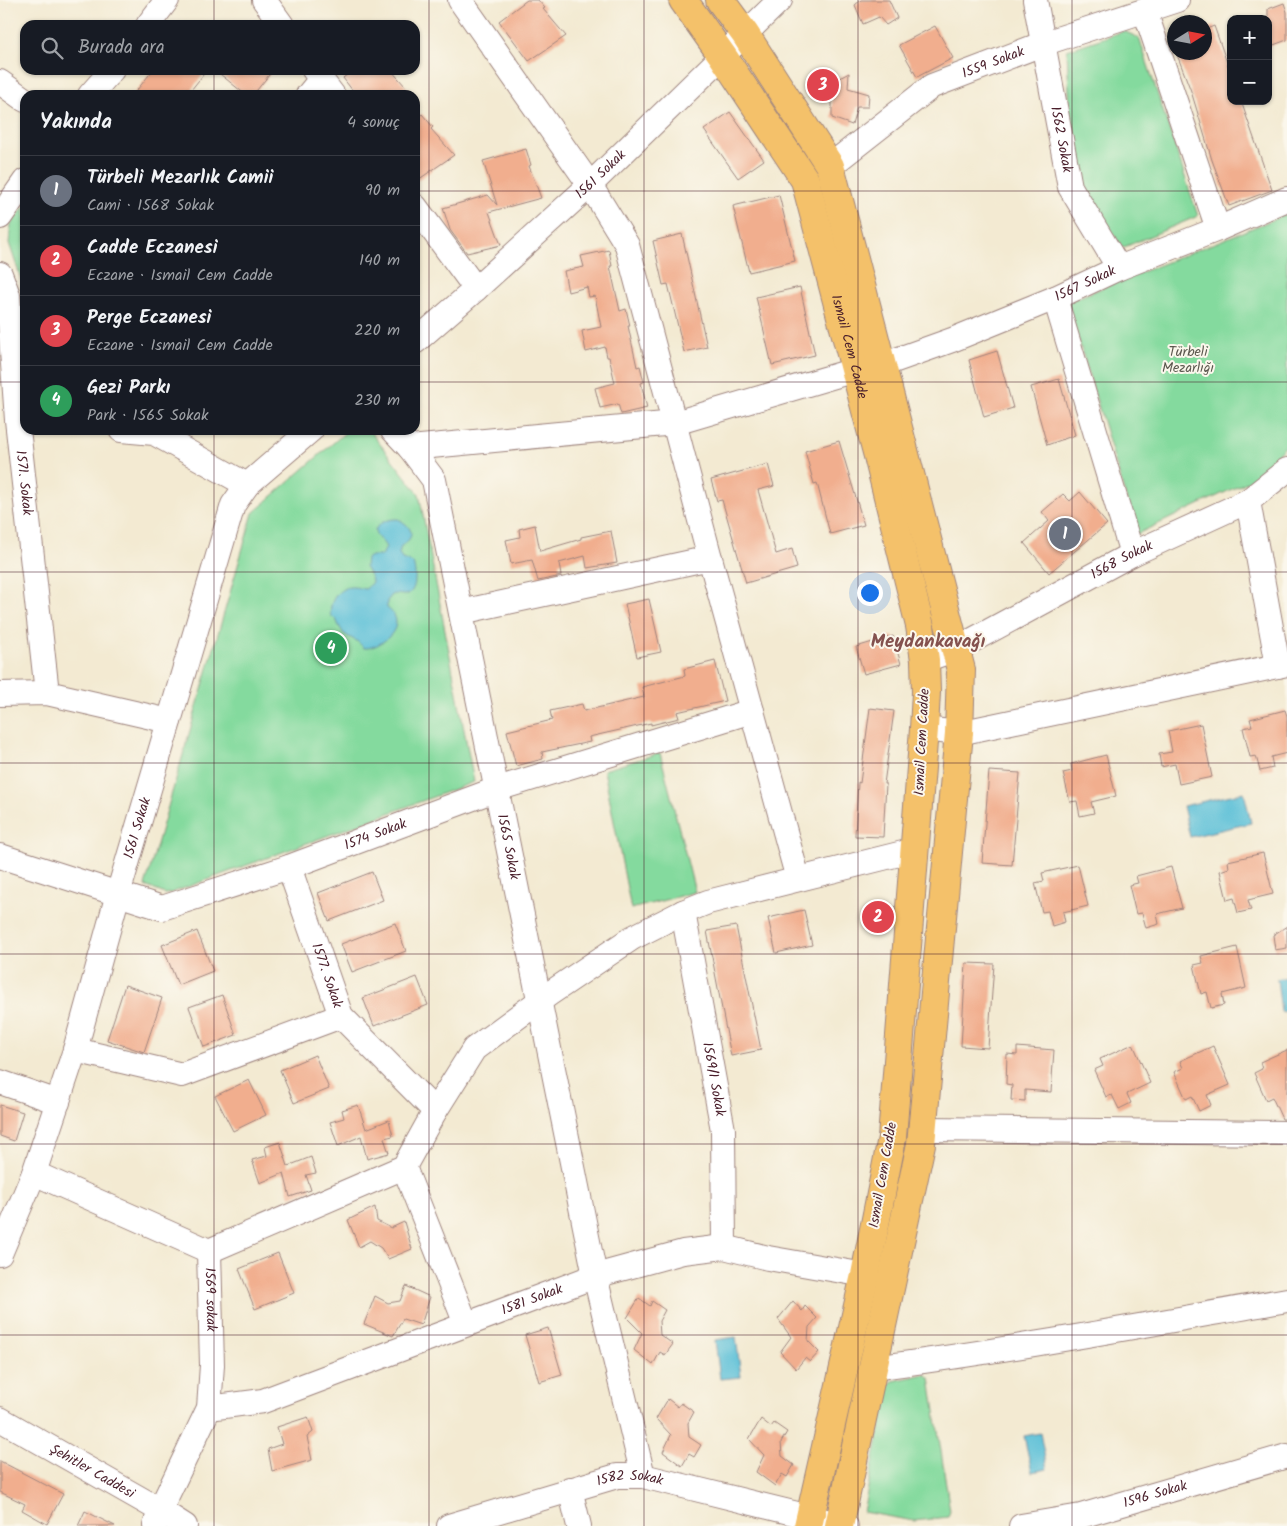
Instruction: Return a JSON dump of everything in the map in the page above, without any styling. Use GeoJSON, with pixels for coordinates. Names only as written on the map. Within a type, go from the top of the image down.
{"type":"FeatureCollection","features":[{"type":"Feature","properties":{"kind":"main road","name":"Ismail Cem Cadde"},"geometry":{"type":"LineString","coordinates":[[683,0],[805,180],[878,456],[920,626],[925,660],[924,729],[892,1138],[810,1521]]}},
{"type":"Feature","properties":{"kind":"main road","name":"Ismail Cem Cadde"},"geometry":{"type":"LineString","coordinates":[[720,0],[745,34],[830,166],[960,670],[959,733],[921,1144],[873,1368],[842,1525]]}},
{"type":"Feature","properties":{"kind":"street"},"geometry":{"type":"LineString","coordinates":[[152,20],[167,0]]}},
{"type":"Feature","properties":{"kind":"street"},"geometry":{"type":"LineString","coordinates":[[264,0],[278,20]]}},
{"type":"Feature","properties":{"kind":"street"},"geometry":{"type":"LineString","coordinates":[[460,0],[590,186],[628,245],[710,558],[798,879]]}},
{"type":"Feature","properties":{"kind":"street","name":"1561 Sokak"},"geometry":{"type":"LineString","coordinates":[[420,338],[590,186],[780,0]]}},
{"type":"Feature","properties":{"kind":"street","name":"1562 Sokak"},"geometry":{"type":"LineString","coordinates":[[1035,0],[1070,187],[1119,268]]}},
{"type":"Feature","properties":{"kind":"street","name":"1559 Sokak"},"geometry":{"type":"LineString","coordinates":[[830,166],[932,86],[1042,44],[1177,0]]}},
{"type":"Feature","properties":{"kind":"street"},"geometry":{"type":"LineString","coordinates":[[1145,11],[1218,229]]}},
{"type":"Feature","properties":{"kind":"street"},"geometry":{"type":"LineString","coordinates":[[94,90],[108,75]]}},
{"type":"Feature","properties":{"kind":"street"},"geometry":{"type":"LineString","coordinates":[[0,82],[20,96]]}},
{"type":"Feature","properties":{"kind":"street"},"geometry":{"type":"LineString","coordinates":[[0,218],[20,188]]}},
{"type":"Feature","properties":{"kind":"street","name":"1567 Sokak"},"geometry":{"type":"LineString","coordinates":[[882,365],[952,340],[1056,298],[1119,268],[1287,200]]}},
{"type":"Feature","properties":{"kind":"street"},"geometry":{"type":"LineString","coordinates":[[420,213],[476,289]]}},
{"type":"Feature","properties":{"kind":"street","name":"1571. Sokak"},"geometry":{"type":"LineString","coordinates":[[0,274],[8,295],[14,420],[47,693]]}},
{"type":"Feature","properties":{"kind":"street"},"geometry":{"type":"LineString","coordinates":[[1056,298],[1132,554]]}},
{"type":"Feature","properties":{"kind":"street"},"geometry":{"type":"LineString","coordinates":[[410,448],[675,423],[855,370]]}},
{"type":"Feature","properties":{"kind":"street"},"geometry":{"type":"LineString","coordinates":[[158,435],[246,484]]}},
{"type":"Feature","properties":{"kind":"street","name":"1561 Sokak"},"geometry":{"type":"LineString","coordinates":[[0,1254],[34,1173],[75,1050],[118,894],[233,505],[246,484],[305,435]]}},
{"type":"Feature","properties":{"kind":"street","name":"1565 Sokak"},"geometry":{"type":"LineString","coordinates":[[398,435],[434,480],[595,1276],[644,1476]]}},
{"type":"Feature","properties":{"kind":"street","name":"1568 Sokak"},"geometry":{"type":"LineString","coordinates":[[925,660],[956,649],[1132,554],[1248,502],[1287,470]]}},
{"type":"Feature","properties":{"kind":"street"},"geometry":{"type":"LineString","coordinates":[[924,729],[959,733],[1282,665],[1248,502]]}},
{"type":"Feature","properties":{"kind":"street"},"geometry":{"type":"LineString","coordinates":[[461,612],[710,558]]}},
{"type":"Feature","properties":{"kind":"street"},"geometry":{"type":"LineString","coordinates":[[0,694],[47,693],[169,721]]}},
{"type":"Feature","properties":{"kind":"street","name":"1574 Sokak"},"geometry":{"type":"LineString","coordinates":[[0,856],[162,908],[289,867],[497,789],[752,712]]}},
{"type":"Feature","properties":{"kind":"street"},"geometry":{"type":"LineString","coordinates":[[209,1251],[404,1167],[435,1111],[474,1049],[632,938],[683,912],[708,902],[915,850]]}},
{"type":"Feature","properties":{"kind":"street","name":"1577. Sokak"},"geometry":{"type":"LineString","coordinates":[[289,867],[341,1016],[435,1111]]}},
{"type":"Feature","properties":{"kind":"street","name":"1569/1 Sokak"},"geometry":{"type":"LineString","coordinates":[[683,912],[723,1130],[724,1248]]}},
{"type":"Feature","properties":{"kind":"street"},"geometry":{"type":"LineString","coordinates":[[75,1050],[182,1075],[341,1016]]}},
{"type":"Feature","properties":{"kind":"street"},"geometry":{"type":"LineString","coordinates":[[0,1082],[58,1102]]}},
{"type":"Feature","properties":{"kind":"street"},"geometry":{"type":"LineString","coordinates":[[922,1129],[1287,1133]]}},
{"type":"Feature","properties":{"kind":"street"},"geometry":{"type":"LineString","coordinates":[[404,1167],[466,1324]]}},
{"type":"Feature","properties":{"kind":"street","name":"1569 sokak"},"geometry":{"type":"LineString","coordinates":[[34,1173],[209,1251],[212,1365],[209,1408],[157,1518]]}},
{"type":"Feature","properties":{"kind":"street","name":"1581 Sokak"},"geometry":{"type":"LineString","coordinates":[[209,1408],[263,1401],[595,1276],[683,1252],[724,1248],[864,1275]]}},
{"type":"Feature","properties":{"kind":"street"},"geometry":{"type":"LineString","coordinates":[[873,1368],[1097,1333],[1287,1300]]}},
{"type":"Feature","properties":{"kind":"street","name":"Şehitler Caddesi"},"geometry":{"type":"LineString","coordinates":[[0,1419],[157,1518],[184,1526]]}},
{"type":"Feature","properties":{"kind":"street","name":"1596 Sokak"},"geometry":{"type":"LineString","coordinates":[[1021,1526],[1082,1521],[1287,1456]]}},
{"type":"Feature","properties":{"kind":"street","name":"1582 Sokak"},"geometry":{"type":"LineString","coordinates":[[449,1526],[617,1476],[644,1476],[810,1521],[842,1525]]}},
{"type":"Feature","properties":{"kind":"street"},"geometry":{"type":"LineString","coordinates":[[570,1489],[580,1526]]}},
{"type":"Feature","properties":{"kind":"green space"},"geometry":{"type":"Polygon","coordinates":[[[1124,31],[1139,38],[1198,216],[1122,248],[1082,183],[1070,113],[1067,50],[1124,31]]]}},
{"type":"Feature","properties":{"kind":"green space"},"geometry":{"type":"Polygon","coordinates":[[[20,212],[20,276],[9,243],[11,224],[20,212]]]}},
{"type":"Feature","properties":{"kind":"green space","name":"Türbeli Mezarlığı"},"geometry":{"type":"Polygon","coordinates":[[[1287,214],[1287,445],[1249,481],[1137,534],[1067,302],[1287,214]]]}},
{"type":"Feature","properties":{"kind":"green space"},"geometry":{"type":"Polygon","coordinates":[[[342,435],[373,435],[419,494],[474,782],[165,894],[145,886],[253,513],[342,435]]]}},
{"type":"Feature","properties":{"kind":"green space"},"geometry":{"type":"Polygon","coordinates":[[[660,753],[695,892],[631,909],[604,770],[660,753]]]}},
{"type":"Feature","properties":{"kind":"green space"},"geometry":{"type":"Polygon","coordinates":[[[925,1374],[930,1378],[950,1511],[948,1517],[914,1521],[863,1512],[889,1385],[893,1381],[925,1374]]]}},
{"type":"Feature","properties":{"kind":"water"},"geometry":{"type":"Polygon","coordinates":[[[398,519],[407,525],[411,532],[409,539],[401,546],[399,553],[402,559],[413,563],[415,572],[414,587],[409,594],[392,595],[387,601],[387,608],[392,612],[396,623],[395,629],[387,639],[375,646],[364,648],[344,634],[336,619],[331,616],[331,606],[335,596],[343,589],[353,587],[366,589],[372,582],[365,567],[366,559],[371,556],[381,556],[386,548],[376,535],[375,530],[385,521],[398,519]]]}},
{"type":"Feature","properties":{"kind":"water"},"geometry":{"type":"Polygon","coordinates":[[[1244,792],[1251,823],[1190,837],[1183,806],[1244,792]]]}},
{"type":"Feature","properties":{"kind":"water"},"geometry":{"type":"Polygon","coordinates":[[[1287,977],[1287,1011],[1281,1012],[1277,979],[1287,977]]]}},
{"type":"Feature","properties":{"kind":"water"},"geometry":{"type":"Polygon","coordinates":[[[736,1337],[741,1377],[720,1379],[715,1340],[736,1337]]]}},
{"type":"Feature","properties":{"kind":"water"},"geometry":{"type":"Polygon","coordinates":[[[1040,1433],[1047,1469],[1032,1472],[1024,1436],[1040,1433]]]}},
{"type":"Feature","properties":{"kind":"building"},"geometry":{"type":"Polygon","coordinates":[[[527,0],[538,0],[545,8],[543,9],[566,36],[529,61],[499,21],[527,0]]]}},
{"type":"Feature","properties":{"kind":"building"},"geometry":{"type":"Polygon","coordinates":[[[861,0],[889,0],[897,18],[886,25],[879,17],[863,24],[855,5],[861,0]]]}},
{"type":"Feature","properties":{"kind":"building"},"geometry":{"type":"Polygon","coordinates":[[[1284,3],[1287,12],[1287,40],[1272,46],[1272,15],[1268,15],[1268,9],[1284,3]]]}},
{"type":"Feature","properties":{"kind":"building"},"geometry":{"type":"Polygon","coordinates":[[[935,26],[953,58],[917,77],[899,45],[935,26]]]}},
{"type":"Feature","properties":{"kind":"building"},"geometry":{"type":"Polygon","coordinates":[[[1214,26],[1227,63],[1227,105],[1242,105],[1272,190],[1229,206],[1179,60],[1212,60],[1212,27],[1214,26]]]}},
{"type":"Feature","properties":{"kind":"building"},"geometry":{"type":"Polygon","coordinates":[[[849,73],[848,88],[869,94],[868,107],[857,107],[852,125],[832,118],[832,97],[815,91],[849,73]]]}},
{"type":"Feature","properties":{"kind":"building"},"geometry":{"type":"Polygon","coordinates":[[[149,75],[203,75],[191,90],[137,90],[149,75]]]}},
{"type":"Feature","properties":{"kind":"building"},"geometry":{"type":"Polygon","coordinates":[[[221,75],[269,75],[257,90],[240,90],[221,75]]]}},
{"type":"Feature","properties":{"kind":"building"},"geometry":{"type":"Polygon","coordinates":[[[347,75],[395,75],[409,90],[352,90],[343,78],[347,75]]]}},
{"type":"Feature","properties":{"kind":"building"},"geometry":{"type":"Polygon","coordinates":[[[730,112],[764,160],[738,178],[704,130],[730,112]]]}},
{"type":"Feature","properties":{"kind":"building"},"geometry":{"type":"Polygon","coordinates":[[[422,114],[433,127],[431,129],[454,155],[420,179],[420,115],[422,114]]]}},
{"type":"Feature","properties":{"kind":"building"},"geometry":{"type":"Polygon","coordinates":[[[526,149],[531,165],[529,166],[541,198],[489,212],[501,245],[467,253],[450,230],[443,208],[488,195],[497,205],[483,161],[526,149]]]}},
{"type":"Feature","properties":{"kind":"building"},"geometry":{"type":"Polygon","coordinates":[[[779,195],[795,261],[749,272],[733,206],[779,195]]]}},
{"type":"Feature","properties":{"kind":"building"},"geometry":{"type":"Polygon","coordinates":[[[682,234],[707,347],[684,352],[668,284],[663,285],[653,241],[682,234]]]}},
{"type":"Feature","properties":{"kind":"building"},"geometry":{"type":"Polygon","coordinates":[[[609,250],[612,266],[610,266],[620,311],[626,309],[637,367],[640,366],[644,382],[641,383],[647,408],[621,414],[618,404],[600,408],[595,388],[615,383],[605,347],[586,352],[582,331],[601,327],[595,296],[589,297],[587,287],[568,292],[564,271],[584,267],[581,256],[609,250]]]}},
{"type":"Feature","properties":{"kind":"building"},"geometry":{"type":"Polygon","coordinates":[[[800,287],[815,355],[772,365],[756,297],[800,287]]]}},
{"type":"Feature","properties":{"kind":"building"},"geometry":{"type":"Polygon","coordinates":[[[997,351],[1013,408],[984,417],[969,360],[997,351]]]}},
{"type":"Feature","properties":{"kind":"building"},"geometry":{"type":"Polygon","coordinates":[[[1059,379],[1075,435],[1047,445],[1031,387],[1059,379]]]}},
{"type":"Feature","properties":{"kind":"building"},"geometry":{"type":"Polygon","coordinates":[[[839,441],[864,525],[830,534],[817,483],[814,484],[805,451],[839,441]]]}},
{"type":"Feature","properties":{"kind":"building"},"geometry":{"type":"Polygon","coordinates":[[[768,464],[774,486],[758,490],[776,554],[792,549],[797,568],[746,583],[722,500],[717,501],[711,480],[768,464]]]}},
{"type":"Feature","properties":{"kind":"building"},"geometry":{"type":"Polygon","coordinates":[[[1080,492],[1107,524],[1049,573],[1024,543],[1049,521],[1042,512],[1063,494],[1070,501],[1080,492]]]}},
{"type":"Feature","properties":{"kind":"building"},"geometry":{"type":"Polygon","coordinates":[[[535,525],[540,551],[581,539],[581,537],[611,531],[617,563],[587,568],[585,556],[559,563],[561,576],[538,581],[532,560],[511,564],[506,540],[520,537],[519,529],[535,525]]]}},
{"type":"Feature","properties":{"kind":"building"},"geometry":{"type":"Polygon","coordinates":[[[649,599],[661,652],[637,657],[625,604],[649,599]]]}},
{"type":"Feature","properties":{"kind":"building"},"geometry":{"type":"Polygon","coordinates":[[[893,636],[901,664],[864,674],[856,647],[893,636]]]}},
{"type":"Feature","properties":{"kind":"building"},"geometry":{"type":"Polygon","coordinates":[[[715,661],[725,701],[677,712],[679,718],[589,737],[590,742],[542,752],[543,759],[516,766],[507,731],[552,720],[550,711],[582,704],[584,711],[644,697],[642,687],[685,676],[684,669],[715,661]]]}},
{"type":"Feature","properties":{"kind":"building"},"geometry":{"type":"Polygon","coordinates":[[[870,708],[894,711],[884,784],[886,784],[883,837],[855,836],[858,782],[860,783],[870,708]]]}},
{"type":"Feature","properties":{"kind":"building"},"geometry":{"type":"Polygon","coordinates":[[[1285,710],[1287,716],[1287,753],[1271,757],[1273,768],[1260,771],[1256,756],[1250,757],[1243,728],[1252,726],[1250,719],[1285,710]]]}},
{"type":"Feature","properties":{"kind":"building"},"geometry":{"type":"Polygon","coordinates":[[[1201,724],[1212,777],[1179,784],[1175,764],[1161,767],[1159,754],[1172,752],[1168,731],[1201,724]]]}},
{"type":"Feature","properties":{"kind":"building"},"geometry":{"type":"Polygon","coordinates":[[[1106,755],[1116,796],[1091,802],[1094,813],[1080,816],[1077,801],[1070,802],[1063,773],[1072,771],[1071,764],[1106,755]]]}},
{"type":"Feature","properties":{"kind":"building"},"geometry":{"type":"Polygon","coordinates":[[[989,771],[1020,773],[1012,865],[982,863],[989,771]]]}},
{"type":"Feature","properties":{"kind":"building"},"geometry":{"type":"Polygon","coordinates":[[[1263,853],[1273,894],[1248,900],[1251,910],[1238,913],[1234,898],[1227,900],[1220,871],[1229,868],[1228,861],[1263,853]]]}},
{"type":"Feature","properties":{"kind":"building"},"geometry":{"type":"Polygon","coordinates":[[[1078,865],[1088,906],[1063,912],[1065,922],[1052,926],[1048,911],[1042,912],[1035,883],[1044,881],[1042,873],[1078,865]]]}},
{"type":"Feature","properties":{"kind":"building"},"geometry":{"type":"Polygon","coordinates":[[[1171,867],[1182,908],[1157,914],[1159,924],[1146,928],[1142,913],[1136,914],[1129,885],[1138,883],[1136,876],[1171,867]]]}},
{"type":"Feature","properties":{"kind":"building"},"geometry":{"type":"Polygon","coordinates":[[[372,872],[383,900],[329,921],[318,893],[372,872]]]}},
{"type":"Feature","properties":{"kind":"building"},"geometry":{"type":"Polygon","coordinates":[[[804,910],[812,945],[776,953],[768,918],[804,910]]]}},
{"type":"Feature","properties":{"kind":"building"},"geometry":{"type":"Polygon","coordinates":[[[395,923],[406,951],[352,972],[341,944],[395,923]]]}},
{"type":"Feature","properties":{"kind":"building"},"geometry":{"type":"Polygon","coordinates":[[[736,926],[761,1050],[731,1056],[707,931],[736,926]]]}},
{"type":"Feature","properties":{"kind":"building"},"geometry":{"type":"Polygon","coordinates":[[[1287,926],[1287,948],[1275,950],[1273,935],[1287,926]]]}},
{"type":"Feature","properties":{"kind":"building"},"geometry":{"type":"Polygon","coordinates":[[[197,931],[213,971],[178,985],[162,945],[197,931]]]}},
{"type":"Feature","properties":{"kind":"building"},"geometry":{"type":"Polygon","coordinates":[[[1237,947],[1246,988],[1222,994],[1224,1005],[1211,1008],[1207,992],[1201,994],[1194,965],[1203,963],[1201,956],[1237,947]]]}},
{"type":"Feature","properties":{"kind":"building"},"geometry":{"type":"Polygon","coordinates":[[[966,963],[994,964],[988,1048],[961,1046],[966,963]]]}},
{"type":"Feature","properties":{"kind":"building"},"geometry":{"type":"Polygon","coordinates":[[[417,977],[428,1005],[374,1026],[363,998],[417,977]]]}},
{"type":"Feature","properties":{"kind":"building"},"geometry":{"type":"Polygon","coordinates":[[[125,985],[162,998],[144,1052],[107,1040],[125,985]]]}},
{"type":"Feature","properties":{"kind":"building"},"geometry":{"type":"Polygon","coordinates":[[[222,995],[236,1035],[204,1047],[189,1007],[222,995]]]}},
{"type":"Feature","properties":{"kind":"building"},"geometry":{"type":"Polygon","coordinates":[[[1133,1044],[1150,1083],[1127,1094],[1131,1103],[1119,1109],[1112,1095],[1106,1097],[1094,1070],[1103,1066],[1100,1059],[1133,1044]]]}},
{"type":"Feature","properties":{"kind":"building"},"geometry":{"type":"Polygon","coordinates":[[[1213,1046],[1230,1085],[1207,1095],[1211,1105],[1199,1111],[1192,1096],[1186,1099],[1174,1072],[1183,1068],[1180,1061],[1213,1046]]]}},
{"type":"Feature","properties":{"kind":"building"},"geometry":{"type":"Polygon","coordinates":[[[1017,1047],[1054,1050],[1051,1092],[1025,1090],[1025,1101],[1011,1100],[1012,1085],[1006,1084],[1007,1054],[1017,1055],[1017,1047]]]}},
{"type":"Feature","properties":{"kind":"building"},"geometry":{"type":"Polygon","coordinates":[[[1287,1050],[1287,1119],[1282,1119],[1272,1097],[1266,1100],[1254,1073],[1262,1069],[1260,1062],[1287,1050]]]}},
{"type":"Feature","properties":{"kind":"building"},"geometry":{"type":"Polygon","coordinates":[[[315,1055],[329,1089],[294,1103],[280,1070],[315,1055]]]}},
{"type":"Feature","properties":{"kind":"building"},"geometry":{"type":"Polygon","coordinates":[[[249,1080],[266,1115],[233,1131],[215,1096],[249,1080]]]}},
{"type":"Feature","properties":{"kind":"building"},"geometry":{"type":"Polygon","coordinates":[[[0,1105],[23,1112],[14,1141],[0,1136],[0,1105]]]}},
{"type":"Feature","properties":{"kind":"building"},"geometry":{"type":"Polygon","coordinates":[[[358,1105],[366,1129],[389,1120],[393,1136],[384,1138],[389,1153],[367,1159],[361,1136],[338,1146],[330,1122],[344,1118],[342,1110],[358,1105]]]}},
{"type":"Feature","properties":{"kind":"building"},"geometry":{"type":"Polygon","coordinates":[[[280,1142],[288,1166],[311,1157],[316,1173],[306,1175],[311,1190],[290,1197],[284,1173],[260,1183],[252,1160],[267,1156],[265,1147],[280,1142]]]}},
{"type":"Feature","properties":{"kind":"building"},"geometry":{"type":"Polygon","coordinates":[[[375,1207],[377,1221],[391,1228],[404,1222],[412,1249],[388,1259],[381,1248],[370,1241],[359,1247],[348,1220],[375,1207]]]}},
{"type":"Feature","properties":{"kind":"building"},"geometry":{"type":"Polygon","coordinates":[[[278,1253],[294,1293],[255,1309],[239,1269],[278,1253]]]}},
{"type":"Feature","properties":{"kind":"building"},"geometry":{"type":"Polygon","coordinates":[[[406,1286],[430,1297],[421,1325],[403,1319],[393,1336],[364,1324],[375,1296],[388,1303],[400,1301],[406,1286]]]}},
{"type":"Feature","properties":{"kind":"building"},"geometry":{"type":"Polygon","coordinates":[[[639,1298],[650,1306],[652,1301],[665,1310],[659,1321],[660,1335],[673,1344],[665,1355],[660,1352],[653,1365],[634,1350],[642,1333],[627,1318],[639,1298]]]}},
{"type":"Feature","properties":{"kind":"building"},"geometry":{"type":"Polygon","coordinates":[[[793,1301],[802,1311],[805,1306],[817,1318],[809,1327],[808,1341],[819,1352],[810,1362],[805,1358],[796,1369],[780,1352],[791,1337],[778,1319],[793,1301]]]}},
{"type":"Feature","properties":{"kind":"building"},"geometry":{"type":"Polygon","coordinates":[[[548,1328],[562,1375],[539,1382],[525,1335],[548,1328]]]}},
{"type":"Feature","properties":{"kind":"building"},"geometry":{"type":"Polygon","coordinates":[[[668,1399],[678,1407],[681,1403],[694,1412],[688,1423],[689,1437],[701,1445],[694,1457],[689,1454],[682,1466],[663,1452],[671,1435],[656,1419],[668,1399]]]}},
{"type":"Feature","properties":{"kind":"building"},"geometry":{"type":"Polygon","coordinates":[[[308,1417],[313,1432],[307,1437],[312,1460],[272,1471],[268,1449],[282,1444],[277,1427],[308,1417]]]}},
{"type":"Feature","properties":{"kind":"building"},"geometry":{"type":"Polygon","coordinates":[[[761,1419],[771,1427],[774,1423],[787,1432],[781,1442],[782,1456],[794,1465],[787,1477],[782,1474],[775,1486],[756,1472],[764,1455],[749,1439],[761,1419]]]}},
{"type":"Feature","properties":{"kind":"building"},"geometry":{"type":"Polygon","coordinates":[[[0,1461],[63,1494],[47,1524],[22,1510],[25,1504],[0,1492],[0,1461]]]}},
{"type":"Feature","properties":{"kind":"building"},"geometry":{"type":"Polygon","coordinates":[[[85,1511],[115,1526],[78,1526],[85,1511]]]}},
{"type":"Feature","properties":{"kind":"place","name":"Perge Eczanesi"},"geometry":{"type":"Point","coordinates":[823,85]}},
{"type":"Feature","properties":{"kind":"place","name":"Türbeli Mezarlık Camii"},"geometry":{"type":"Point","coordinates":[1065,534]}},
{"type":"Feature","properties":{"kind":"place","name":"Gezi Parkı"},"geometry":{"type":"Point","coordinates":[331,648]}},
{"type":"Feature","properties":{"kind":"place","name":"Cadde Eczanesi"},"geometry":{"type":"Point","coordinates":[878,917]}},
{"type":"Feature","properties":{"kind":"district","name":"Meydankavağı"},"geometry":{"type":"Point","coordinates":[928,642]}}]}
